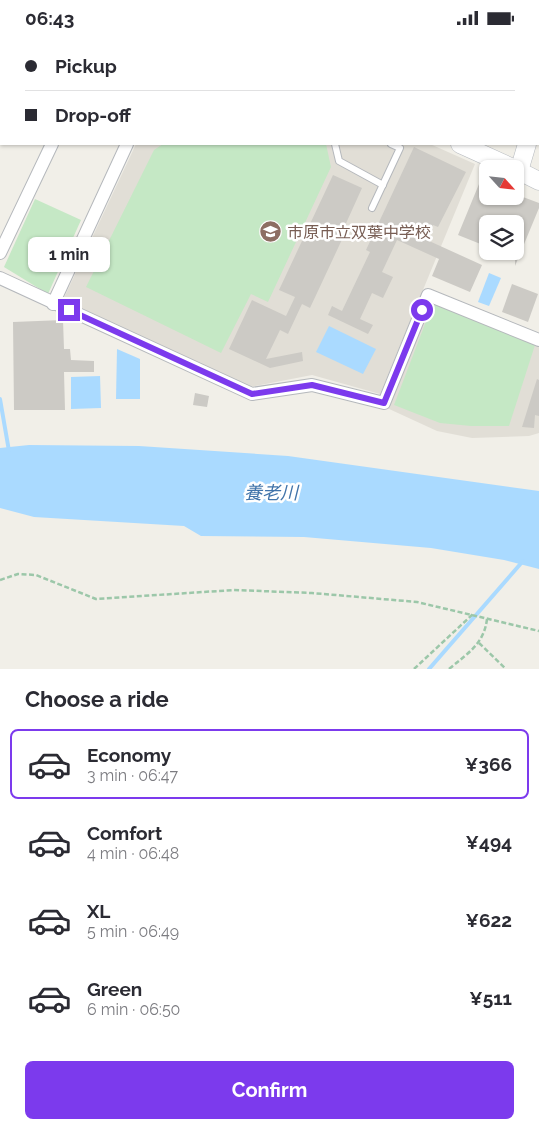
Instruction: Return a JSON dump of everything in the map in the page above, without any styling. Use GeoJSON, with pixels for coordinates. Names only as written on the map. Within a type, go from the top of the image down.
{"type":"FeatureCollection","features":[{"type":"Feature","properties":{"kind":"street"},"geometry":{"type":"LineString","coordinates":[[0,253],[52,145]]}},
{"type":"Feature","properties":{"kind":"street"},"geometry":{"type":"LineString","coordinates":[[53,304],[127,145]]}},
{"type":"Feature","properties":{"kind":"street"},"geometry":{"type":"LineString","coordinates":[[462,145],[496,160]]}},
{"type":"Feature","properties":{"kind":"street"},"geometry":{"type":"LineString","coordinates":[[520,160],[527,145]]}},
{"type":"Feature","properties":{"kind":"street"},"geometry":{"type":"LineString","coordinates":[[524,173],[539,181]]}},
{"type":"Feature","properties":{"kind":"street"},"geometry":{"type":"LineString","coordinates":[[0,278],[252,394],[312,385],[384,403],[428,295],[539,341]]}},
{"type":"Feature","properties":{"kind":"lane"},"geometry":{"type":"LineString","coordinates":[[335,145],[339,161],[383,185]]}},
{"type":"Feature","properties":{"kind":"lane"},"geometry":{"type":"LineString","coordinates":[[372,209],[400,148],[394,145]]}},
{"type":"Feature","properties":{"kind":"path"},"geometry":{"type":"LineString","coordinates":[[0,580],[18,574],[36,575],[96,599],[234,590],[312,593],[418,602],[539,631]]}},
{"type":"Feature","properties":{"kind":"path"},"geometry":{"type":"LineString","coordinates":[[414,669],[473,614]]}},
{"type":"Feature","properties":{"kind":"path"},"geometry":{"type":"LineString","coordinates":[[449,669],[479,643],[485,630],[487,619]]}},
{"type":"Feature","properties":{"kind":"path"},"geometry":{"type":"LineString","coordinates":[[479,643],[506,669]]}},
{"type":"Feature","properties":{"kind":"shaded area","name":"市原市立双葉中学校"},"geometry":{"type":"Polygon","coordinates":[[[136,145],[432,145],[475,164],[380,394],[312,375],[250,387],[63,300],[136,145]]]}},
{"type":"Feature","properties":{"kind":"shaded area"},"geometry":{"type":"Polygon","coordinates":[[[430,299],[539,343],[539,433],[529,436],[472,438],[437,431],[387,408],[430,299]]]}},
{"type":"Feature","properties":{"kind":"green space"},"geometry":{"type":"Polygon","coordinates":[[[162,145],[326,145],[331,167],[268,302],[251,294],[221,353],[86,287],[154,150],[162,145]]]}},
{"type":"Feature","properties":{"kind":"green space"},"geometry":{"type":"Polygon","coordinates":[[[35,199],[81,220],[48,294],[4,267],[35,199]]]}},
{"type":"Feature","properties":{"kind":"green space"},"geometry":{"type":"Polygon","coordinates":[[[433,303],[535,345],[509,426],[471,426],[440,423],[394,405],[433,303]]]}},
{"type":"Feature","properties":{"kind":"water"},"geometry":{"type":"Polygon","coordinates":[[[489,273],[501,278],[489,306],[478,302],[489,273]]]}},
{"type":"Feature","properties":{"kind":"water"},"geometry":{"type":"Polygon","coordinates":[[[329,326],[376,349],[363,374],[316,352],[329,326]]]}},
{"type":"Feature","properties":{"kind":"water"},"geometry":{"type":"Polygon","coordinates":[[[117,349],[140,359],[140,399],[116,399],[117,349]]]}},
{"type":"Feature","properties":{"kind":"water"},"geometry":{"type":"Polygon","coordinates":[[[100,376],[101,408],[71,409],[71,377],[100,376]]]}},
{"type":"Feature","properties":{"kind":"water","name":"養老川"},"geometry":{"type":"Polygon","coordinates":[[[29,445],[139,446],[288,456],[539,491],[539,569],[504,560],[431,548],[304,537],[201,536],[184,526],[34,517],[0,508],[0,448],[29,445]]]}},
{"type":"Feature","properties":{"kind":"building"},"geometry":{"type":"Polygon","coordinates":[[[414,147],[466,172],[438,227],[433,225],[427,240],[482,265],[470,292],[432,276],[439,259],[397,240],[382,272],[393,277],[383,298],[372,293],[360,319],[373,325],[368,334],[328,315],[332,306],[342,311],[370,252],[366,250],[414,147]]]}},
{"type":"Feature","properties":{"kind":"building"},"geometry":{"type":"Polygon","coordinates":[[[333,175],[362,188],[343,230],[346,231],[310,308],[302,304],[288,334],[280,330],[266,359],[302,352],[303,361],[270,368],[229,349],[252,300],[286,316],[295,297],[279,290],[333,175]]]}},
{"type":"Feature","properties":{"kind":"building"},"geometry":{"type":"Polygon","coordinates":[[[479,184],[479,205],[524,205],[524,197],[539,203],[539,208],[524,244],[524,215],[479,215],[479,243],[458,235],[479,184]]]}},
{"type":"Feature","properties":{"kind":"building"},"geometry":{"type":"Polygon","coordinates":[[[512,284],[538,294],[528,322],[502,312],[512,284]]]}},
{"type":"Feature","properties":{"kind":"building"},"geometry":{"type":"Polygon","coordinates":[[[63,320],[64,349],[70,349],[71,360],[94,361],[94,372],[64,372],[65,410],[14,410],[13,322],[63,320]]]}},
{"type":"Feature","properties":{"kind":"building"},"geometry":{"type":"Polygon","coordinates":[[[537,379],[539,380],[539,416],[535,415],[534,428],[522,427],[537,379]]]}},
{"type":"Feature","properties":{"kind":"building"},"geometry":{"type":"Polygon","coordinates":[[[195,393],[209,396],[207,407],[193,405],[195,393]]]}},
{"type":"Feature","properties":{"kind":"waterway"},"geometry":{"type":"LineString","coordinates":[[0,399],[9,451]]}},
{"type":"Feature","properties":{"kind":"waterway"},"geometry":{"type":"LineString","coordinates":[[429,669],[523,561]]}},
{"type":"Feature","properties":{"kind":"place","name":"市原市立双葉中学校"},"geometry":{"type":"Point","coordinates":[271,232]}},
{"type":"Feature","properties":{"kind":"route"},"geometry":{"type":"LineString","coordinates":[[69,310],[252,394],[312,385],[384,403],[422,310]]}}]}
